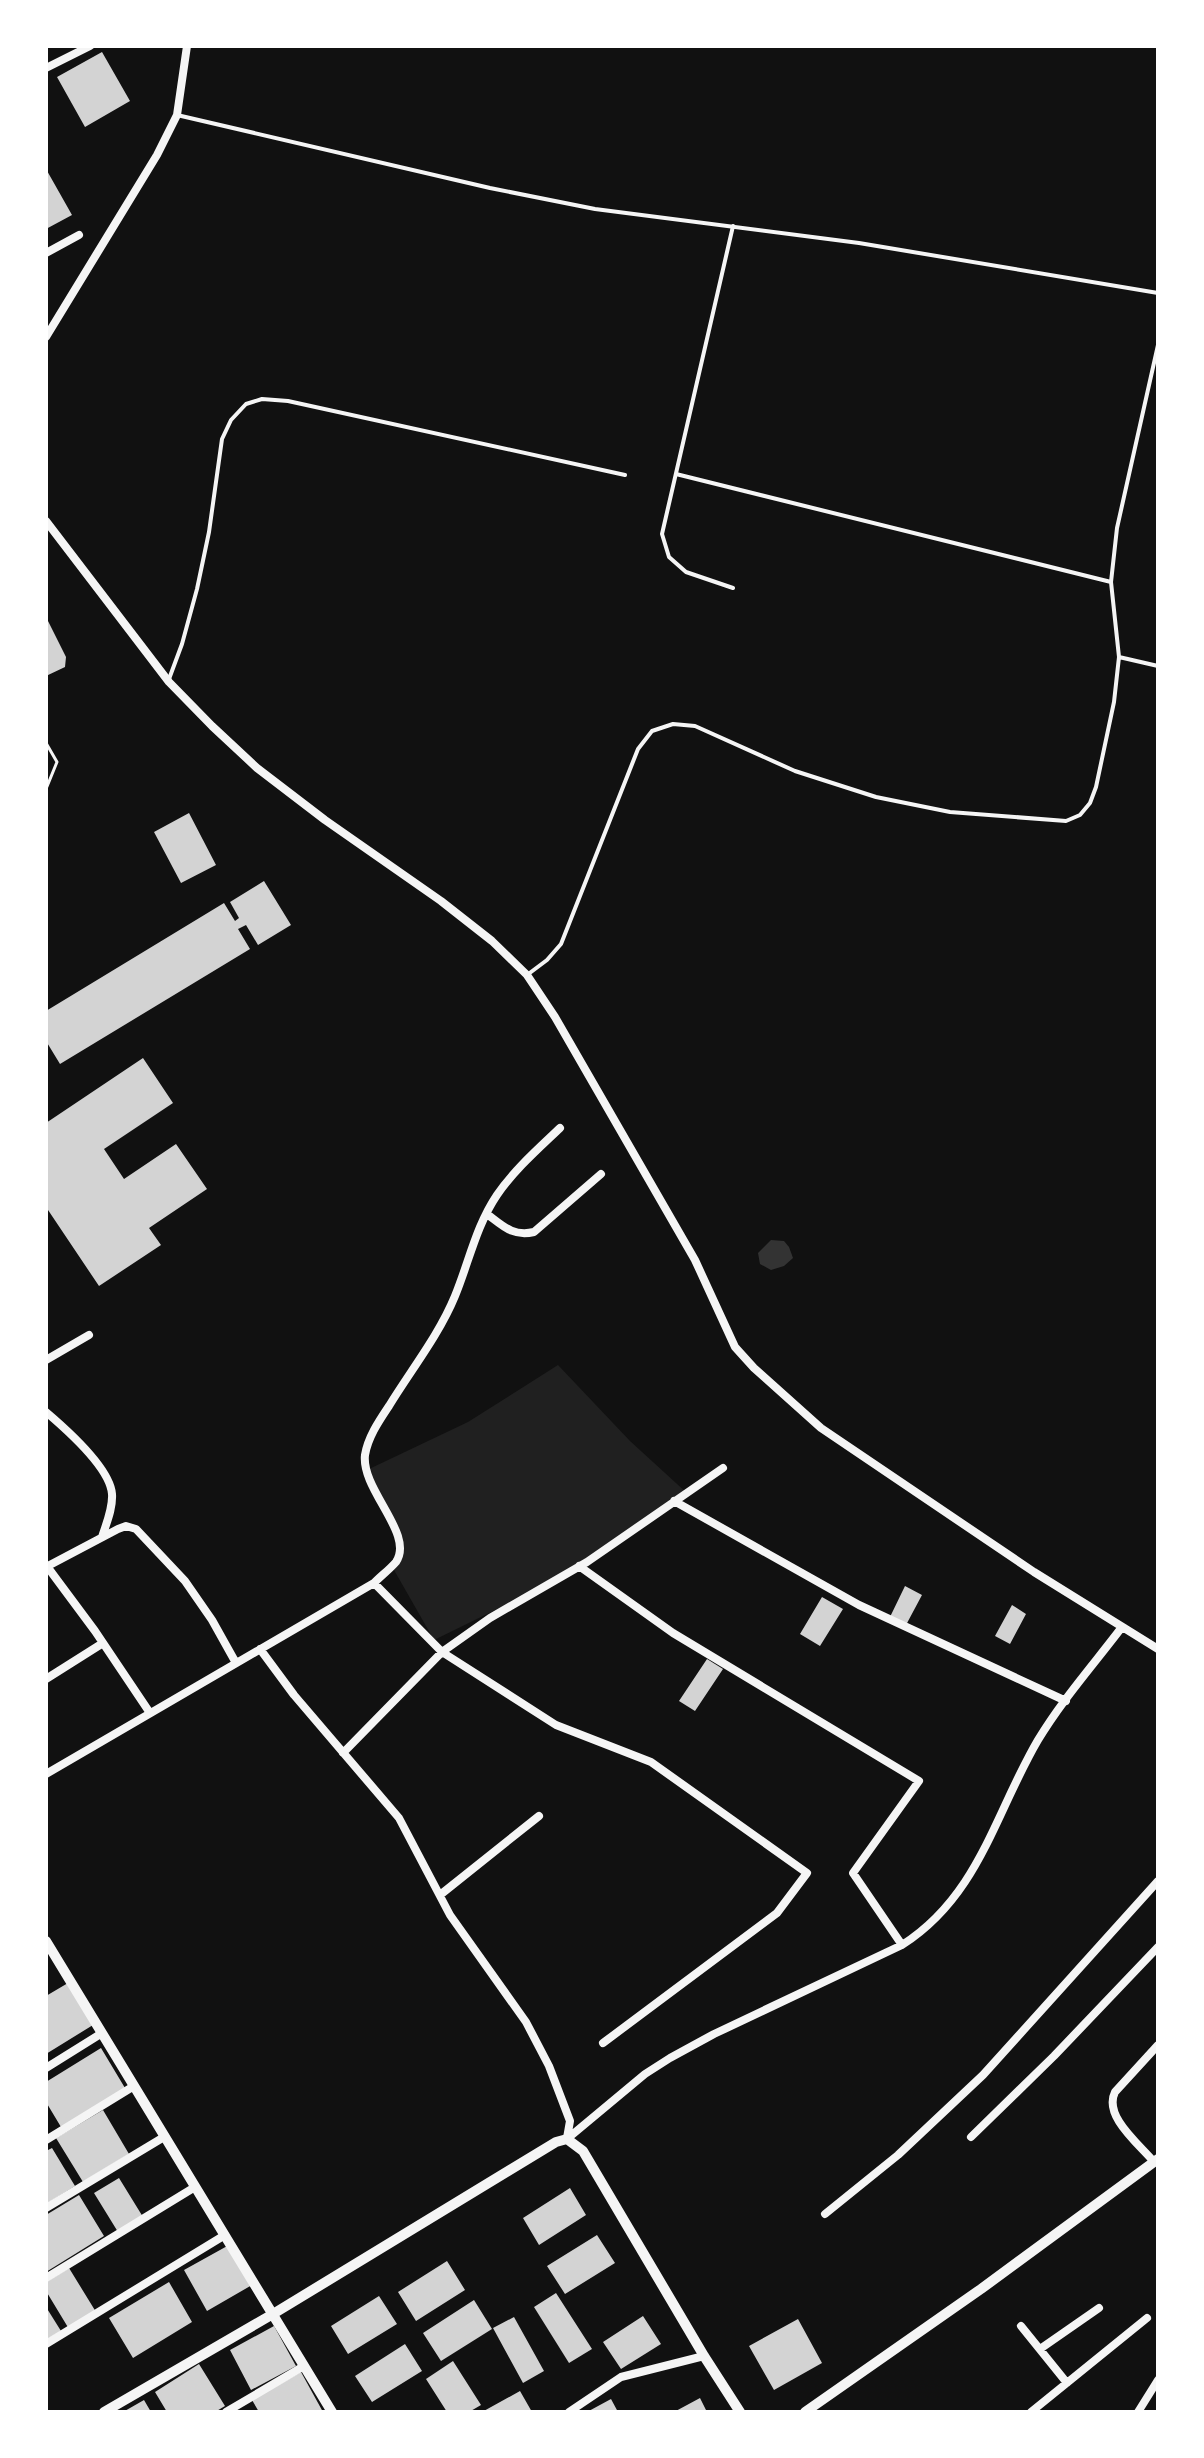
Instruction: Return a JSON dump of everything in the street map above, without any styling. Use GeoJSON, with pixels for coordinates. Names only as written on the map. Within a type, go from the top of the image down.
{"type":"FeatureCollection","features":[{"type":"Feature","properties":{"kind":"street"},"geometry":{"type":"LineString","coordinates":[[46,68],[90,46]]}},
{"type":"Feature","properties":{"kind":"street"},"geometry":{"type":"LineString","coordinates":[[46,337],[157,155],[177,115],[187,46]]}},
{"type":"Feature","properties":{"kind":"street"},"geometry":{"type":"LineString","coordinates":[[46,253],[79,235]]}},
{"type":"Feature","properties":{"kind":"street"},"geometry":{"type":"LineString","coordinates":[[46,521],[169,682],[257,768],[441,901],[492,941],[527,975],[555,1017],[695,1260],[735,1347],[754,1368],[821,1428],[1034,1572],[1158,1649]]}},
{"type":"Feature","properties":{"kind":"street"},"geometry":{"type":"LineString","coordinates":[[46,1774],[374,1583],[397,1561],[402,1546],[370,1484],[365,1456],[373,1430],[445,1319],[497,1195],[560,1128]]}},
{"type":"Feature","properties":{"kind":"street"},"geometry":{"type":"LineString","coordinates":[[487,1214],[521,1235],[534,1232],[601,1174]]}},
{"type":"Feature","properties":{"kind":"street"},"geometry":{"type":"LineString","coordinates":[[46,1360],[89,1335]]}},
{"type":"Feature","properties":{"kind":"street"},"geometry":{"type":"LineString","coordinates":[[46,1412],[88,1451],[108,1482],[112,1506],[102,1537]]}},
{"type":"Feature","properties":{"kind":"street"},"geometry":{"type":"LineString","coordinates":[[343,1753],[442,1652],[490,1618],[579,1566],[723,1468]]}},
{"type":"Feature","properties":{"kind":"street"},"geometry":{"type":"LineString","coordinates":[[674,1501],[859,1605],[1066,1701]]}},
{"type":"Feature","properties":{"kind":"street"},"geometry":{"type":"LineString","coordinates":[[150,1713],[46,1566],[126,1526],[136,1529],[185,1581],[236,1663]]}},
{"type":"Feature","properties":{"kind":"street"},"geometry":{"type":"LineString","coordinates":[[579,1566],[673,1633],[919,1781],[853,1873],[902,1945]]}},
{"type":"Feature","properties":{"kind":"street"},"geometry":{"type":"LineString","coordinates":[[374,1583],[442,1652],[556,1725],[651,1762],[807,1873],[777,1913],[603,2043]]}},
{"type":"Feature","properties":{"kind":"street"},"geometry":{"type":"LineString","coordinates":[[104,2412],[273,2314],[556,2142],[567,2139],[645,2074],[670,2058],[902,1945],[937,1917],[974,1870],[1038,1741],[1122,1627]]}},
{"type":"Feature","properties":{"kind":"street"},"geometry":{"type":"LineString","coordinates":[[46,1679],[103,1643]]}},
{"type":"Feature","properties":{"kind":"street"},"geometry":{"type":"LineString","coordinates":[[260,1649],[294,1695],[399,1818],[450,1915],[526,2022],[549,2066],[570,2121],[567,2139]]}},
{"type":"Feature","properties":{"kind":"street"},"geometry":{"type":"LineString","coordinates":[[440,1895],[539,1816]]}},
{"type":"Feature","properties":{"kind":"street"},"geometry":{"type":"LineString","coordinates":[[825,2214],[898,2155],[983,2075],[1158,1881]]}},
{"type":"Feature","properties":{"kind":"street"},"geometry":{"type":"LineString","coordinates":[[46,1941],[332,2412]]}},
{"type":"Feature","properties":{"kind":"street"},"geometry":{"type":"LineString","coordinates":[[971,2137],[1158,1947]]}},
{"type":"Feature","properties":{"kind":"street"},"geometry":{"type":"LineString","coordinates":[[46,2068],[102,2033]]}},
{"type":"Feature","properties":{"kind":"street"},"geometry":{"type":"LineString","coordinates":[[805,2412],[970,2297],[1156,2160],[1120,2122],[1112,2109],[1111,2100],[1158,2045]]}},
{"type":"Feature","properties":{"kind":"street"},"geometry":{"type":"LineString","coordinates":[[46,2140],[134,2086]]}},
{"type":"Feature","properties":{"kind":"street"},"geometry":{"type":"LineString","coordinates":[[46,2208],[164,2137]]}},
{"type":"Feature","properties":{"kind":"street"},"geometry":{"type":"LineString","coordinates":[[567,2139],[583,2151],[740,2412]]}},
{"type":"Feature","properties":{"kind":"street"},"geometry":{"type":"LineString","coordinates":[[46,2278],[195,2187]]}},
{"type":"Feature","properties":{"kind":"street"},"geometry":{"type":"LineString","coordinates":[[46,2344],[225,2235]]}},
{"type":"Feature","properties":{"kind":"street"},"geometry":{"type":"LineString","coordinates":[[1040,2349],[1099,2308]]}},
{"type":"Feature","properties":{"kind":"street"},"geometry":{"type":"LineString","coordinates":[[1031,2412],[1147,2318]]}},
{"type":"Feature","properties":{"kind":"street"},"geometry":{"type":"LineString","coordinates":[[1021,2326],[1067,2383]]}},
{"type":"Feature","properties":{"kind":"street"},"geometry":{"type":"LineString","coordinates":[[569,2412],[621,2377],[704,2356]]}},
{"type":"Feature","properties":{"kind":"street"},"geometry":{"type":"LineString","coordinates":[[226,2412],[304,2366]]}},
{"type":"Feature","properties":{"kind":"street"},"geometry":{"type":"LineString","coordinates":[[1138,2412],[1158,2380]]}},
{"type":"Feature","properties":{"kind":"lane"},"geometry":{"type":"LineString","coordinates":[[177,115],[490,188],[595,209],[890,248],[1158,293]]}},
{"type":"Feature","properties":{"kind":"lane"},"geometry":{"type":"LineString","coordinates":[[733,226],[662,534],[669,557],[686,572],[733,588]]}},
{"type":"Feature","properties":{"kind":"lane"},"geometry":{"type":"LineString","coordinates":[[527,975],[561,944],[638,749],[652,731],[673,724],[695,726],[795,771],[876,797],[950,812],[1066,821],[1080,815],[1090,803],[1096,787],[1114,702],[1119,657],[1111,582],[1117,528],[1158,345]]}},
{"type":"Feature","properties":{"kind":"lane"},"geometry":{"type":"LineString","coordinates":[[169,682],[197,589],[209,532],[222,439],[231,420],[246,404],[262,399],[288,401],[625,475]]}},
{"type":"Feature","properties":{"kind":"lane"},"geometry":{"type":"LineString","coordinates":[[676,474],[1111,582]]}},
{"type":"Feature","properties":{"kind":"lane"},"geometry":{"type":"LineString","coordinates":[[1119,657],[1158,666]]}},
{"type":"Feature","properties":{"kind":"path"},"geometry":{"type":"LineString","coordinates":[[46,743],[57,762],[46,789]]}},
{"type":"Feature","properties":{"kind":"shaded area"},"geometry":{"type":"Polygon","coordinates":[[[771,1240],[784,1241],[793,1258],[784,1266],[771,1270],[760,1264],[758,1253],[771,1240]]]}},
{"type":"Feature","properties":{"kind":"shaded area"},"geometry":{"type":"Polygon","coordinates":[[[558,1365],[630,1441],[688,1494],[581,1568],[434,1640],[390,1563],[402,1547],[367,1470],[468,1422],[558,1365]]]}},
{"type":"Feature","properties":{"kind":"building"},"geometry":{"type":"Polygon","coordinates":[[[102,52],[130,101],[85,127],[57,77],[102,52]]]}},
{"type":"Feature","properties":{"kind":"building"},"geometry":{"type":"Polygon","coordinates":[[[46,169],[72,215],[46,229],[46,169]]]}},
{"type":"Feature","properties":{"kind":"building"},"geometry":{"type":"Polygon","coordinates":[[[46,617],[66,657],[65,667],[46,676],[46,617]]]}},
{"type":"Feature","properties":{"kind":"building"},"geometry":{"type":"Polygon","coordinates":[[[189,813],[216,865],[181,883],[154,832],[189,813]]]}},
{"type":"Feature","properties":{"kind":"building"},"geometry":{"type":"Polygon","coordinates":[[[264,881],[291,925],[258,945],[246,925],[238,929],[250,949],[60,1064],[46,1041],[46,1011],[224,903],[235,921],[239,918],[230,902],[264,881]]]}},
{"type":"Feature","properties":{"kind":"building"},"geometry":{"type":"Polygon","coordinates":[[[143,1058],[173,1103],[104,1149],[124,1179],[176,1144],[207,1189],[149,1228],[161,1245],[99,1286],[46,1207],[46,1123],[143,1058]]]}},
{"type":"Feature","properties":{"kind":"building"},"geometry":{"type":"Polygon","coordinates":[[[905,1586],[922,1595],[906,1625],[890,1617],[905,1586]]]}},
{"type":"Feature","properties":{"kind":"building"},"geometry":{"type":"Polygon","coordinates":[[[822,1597],[843,1609],[820,1646],[800,1634],[822,1597]]]}},
{"type":"Feature","properties":{"kind":"building"},"geometry":{"type":"Polygon","coordinates":[[[1012,1605],[1026,1614],[1010,1644],[995,1636],[1012,1605]]]}},
{"type":"Feature","properties":{"kind":"building"},"geometry":{"type":"Polygon","coordinates":[[[707,1659],[723,1669],[695,1711],[679,1701],[707,1659]]]}},
{"type":"Feature","properties":{"kind":"building"},"geometry":{"type":"Polygon","coordinates":[[[68,1983],[93,2025],[46,2054],[46,1996],[68,1983]]]}},
{"type":"Feature","properties":{"kind":"building"},"geometry":{"type":"Polygon","coordinates":[[[101,2048],[125,2088],[61,2127],[46,2102],[46,2082],[101,2048]]]}},
{"type":"Feature","properties":{"kind":"building"},"geometry":{"type":"Polygon","coordinates":[[[103,2110],[129,2154],[83,2182],[56,2138],[103,2110]]]}},
{"type":"Feature","properties":{"kind":"building"},"geometry":{"type":"Polygon","coordinates":[[[52,2148],[75,2186],[46,2204],[46,2151],[52,2148]]]}},
{"type":"Feature","properties":{"kind":"building"},"geometry":{"type":"Polygon","coordinates":[[[119,2178],[143,2217],[118,2232],[94,2193],[119,2178]]]}},
{"type":"Feature","properties":{"kind":"building"},"geometry":{"type":"Polygon","coordinates":[[[570,2188],[586,2215],[539,2245],[523,2218],[570,2188]]]}},
{"type":"Feature","properties":{"kind":"building"},"geometry":{"type":"Polygon","coordinates":[[[79,2195],[104,2236],[46,2272],[46,2215],[79,2195]]]}},
{"type":"Feature","properties":{"kind":"building"},"geometry":{"type":"Polygon","coordinates":[[[597,2235],[615,2263],[565,2294],[547,2266],[597,2235]]]}},
{"type":"Feature","properties":{"kind":"building"},"geometry":{"type":"Polygon","coordinates":[[[229,2245],[252,2285],[207,2311],[184,2270],[229,2245]]]}},
{"type":"Feature","properties":{"kind":"building"},"geometry":{"type":"Polygon","coordinates":[[[447,2261],[465,2290],[416,2321],[398,2292],[447,2261]]]}},
{"type":"Feature","properties":{"kind":"building"},"geometry":{"type":"Polygon","coordinates":[[[69,2268],[96,2312],[69,2329],[46,2291],[46,2282],[69,2268]]]}},
{"type":"Feature","properties":{"kind":"building"},"geometry":{"type":"Polygon","coordinates":[[[169,2282],[192,2322],[133,2358],[109,2318],[169,2282]]]}},
{"type":"Feature","properties":{"kind":"building"},"geometry":{"type":"Polygon","coordinates":[[[556,2293],[592,2349],[569,2363],[534,2307],[556,2293]]]}},
{"type":"Feature","properties":{"kind":"building"},"geometry":{"type":"Polygon","coordinates":[[[379,2296],[397,2324],[348,2354],[331,2326],[379,2296]]]}},
{"type":"Feature","properties":{"kind":"building"},"geometry":{"type":"Polygon","coordinates":[[[474,2300],[492,2329],[441,2361],[423,2333],[474,2300]]]}},
{"type":"Feature","properties":{"kind":"building"},"geometry":{"type":"Polygon","coordinates":[[[46,2307],[61,2331],[46,2340],[46,2307]]]}},
{"type":"Feature","properties":{"kind":"building"},"geometry":{"type":"Polygon","coordinates":[[[643,2316],[661,2344],[621,2369],[603,2342],[643,2316]]]}},
{"type":"Feature","properties":{"kind":"building"},"geometry":{"type":"Polygon","coordinates":[[[514,2317],[544,2371],[523,2383],[493,2328],[514,2317]]]}},
{"type":"Feature","properties":{"kind":"building"},"geometry":{"type":"Polygon","coordinates":[[[798,2319],[822,2363],[774,2390],[749,2346],[798,2319]]]}},
{"type":"Feature","properties":{"kind":"building"},"geometry":{"type":"Polygon","coordinates":[[[274,2326],[296,2366],[251,2390],[230,2350],[274,2326]]]}},
{"type":"Feature","properties":{"kind":"building"},"geometry":{"type":"Polygon","coordinates":[[[405,2344],[422,2371],[372,2402],[355,2376],[405,2344]]]}},
{"type":"Feature","properties":{"kind":"building"},"geometry":{"type":"Polygon","coordinates":[[[453,2361],[481,2405],[469,2412],[447,2412],[426,2379],[453,2361]]]}},
{"type":"Feature","properties":{"kind":"building"},"geometry":{"type":"Polygon","coordinates":[[[199,2364],[225,2406],[215,2412],[167,2412],[155,2392],[199,2364]]]}},
{"type":"Feature","properties":{"kind":"building"},"geometry":{"type":"Polygon","coordinates":[[[301,2372],[323,2412],[259,2412],[252,2400],[301,2372]]]}},
{"type":"Feature","properties":{"kind":"building"},"geometry":{"type":"Polygon","coordinates":[[[520,2391],[532,2412],[482,2412],[520,2391]]]}},
{"type":"Feature","properties":{"kind":"building"},"geometry":{"type":"Polygon","coordinates":[[[700,2398],[707,2412],[674,2412],[700,2398]]]}},
{"type":"Feature","properties":{"kind":"building"},"geometry":{"type":"Polygon","coordinates":[[[611,2399],[618,2412],[587,2412],[611,2399]]]}},
{"type":"Feature","properties":{"kind":"building"},"geometry":{"type":"Polygon","coordinates":[[[144,2400],[151,2412],[123,2412],[144,2400]]]}}]}
